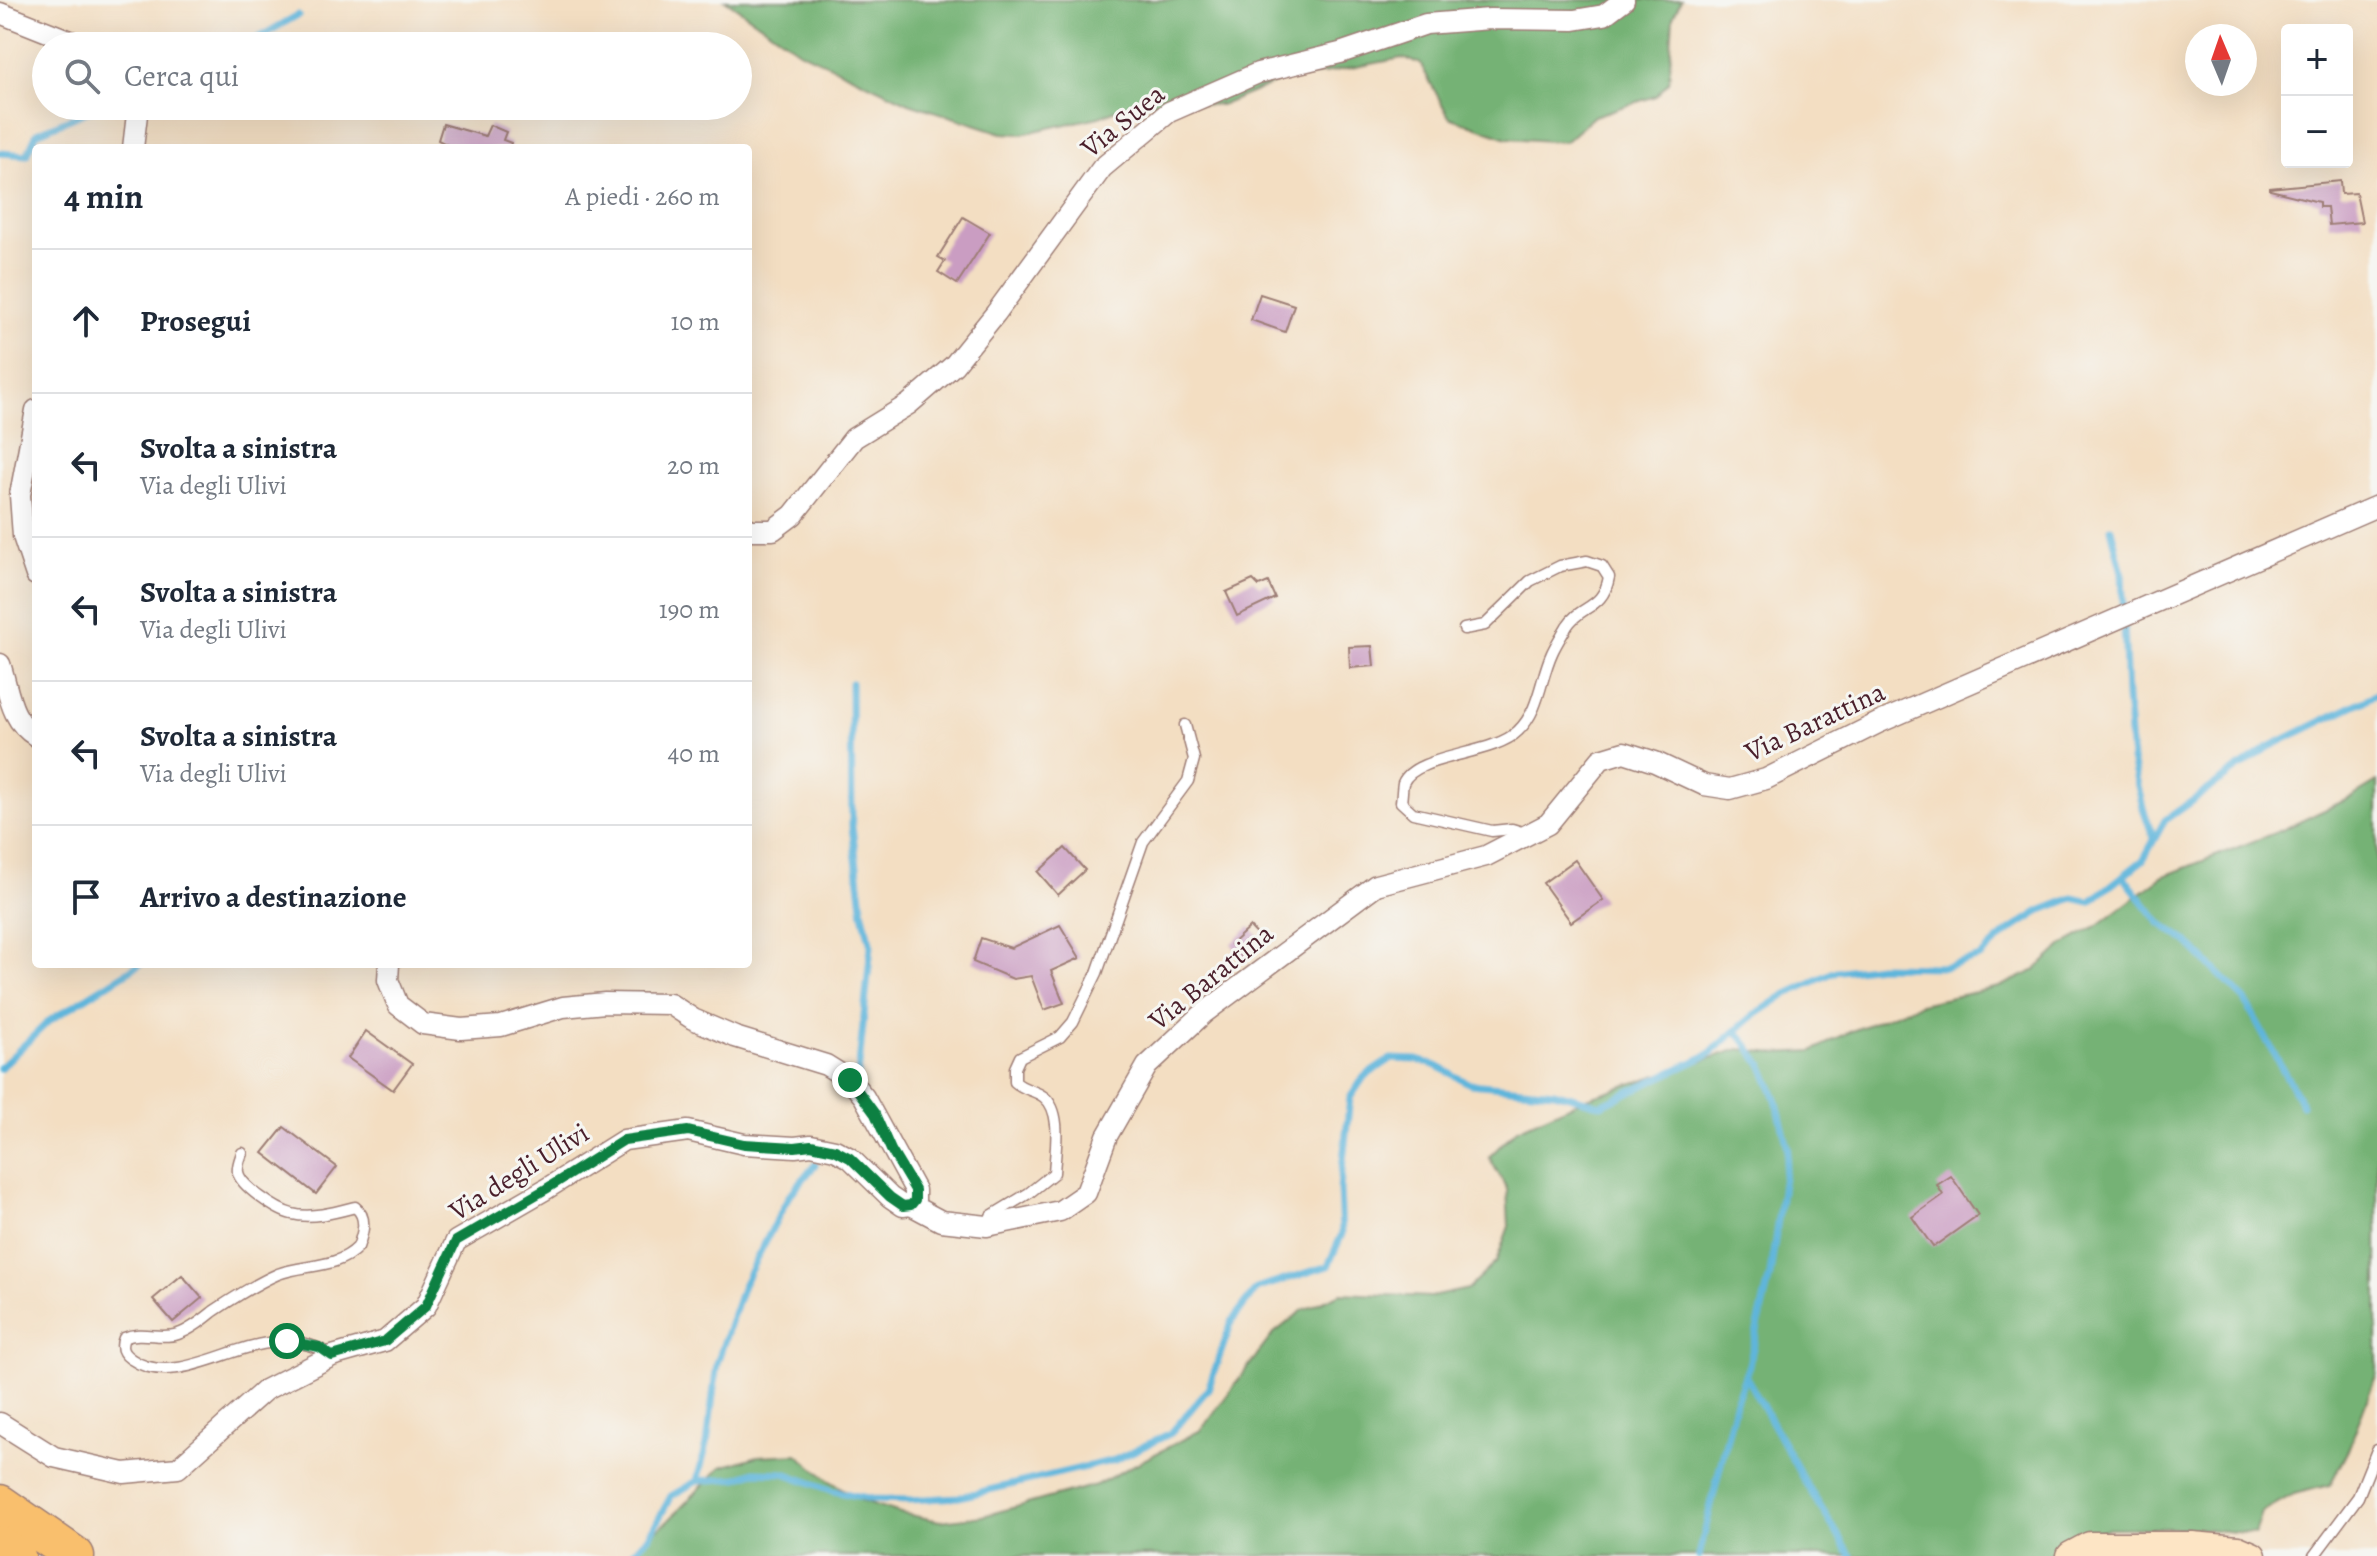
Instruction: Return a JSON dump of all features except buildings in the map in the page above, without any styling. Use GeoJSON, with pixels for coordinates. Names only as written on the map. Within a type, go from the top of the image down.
{"type":"FeatureCollection","features":[{"type":"Feature","properties":{"kind":"highway"},"geometry":{"type":"LineString","coordinates":[[4,1520],[16,1556]]}},
{"type":"Feature","properties":{"kind":"highway"},"geometry":{"type":"LineString","coordinates":[[4,1520],[75,1556]]}},
{"type":"Feature","properties":{"kind":"street","name":"Via Suea"},"geometry":{"type":"LineString","coordinates":[[752,530],[773,530],[793,515],[854,438],[909,404],[954,365],[1102,168],[1169,112],[1258,73],[1340,53],[1426,24],[1490,19],[1574,20],[1604,15],[1624,0]]}},
{"type":"Feature","properties":{"kind":"street"},"geometry":{"type":"LineString","coordinates":[[0,13],[48,32]]}},
{"type":"Feature","properties":{"kind":"street"},"geometry":{"type":"LineString","coordinates":[[133,144],[136,120]]}},
{"type":"Feature","properties":{"kind":"street"},"geometry":{"type":"LineString","coordinates":[[32,431],[20,495],[23,536],[32,563]]}},
{"type":"Feature","properties":{"kind":"street","name":"Via Barattina"},"geometry":{"type":"LineString","coordinates":[[911,1205],[941,1221],[987,1226],[1060,1211],[1086,1193],[1107,1136],[1147,1066],[1204,1013],[1376,885],[1486,856],[1548,824],[1601,759],[1624,752],[1655,762],[1704,785],[1730,789],[1766,779],[1878,723],[2377,506]]}},
{"type":"Feature","properties":{"kind":"street"},"geometry":{"type":"LineString","coordinates":[[0,664],[22,728],[32,734]]}},
{"type":"Feature","properties":{"kind":"street"},"geometry":{"type":"LineString","coordinates":[[389,968],[388,980],[398,1005],[423,1024],[461,1029],[501,1026],[563,1007],[605,1003],[670,1004],[693,1019],[735,1037],[826,1065],[850,1080],[875,1114],[891,1150],[915,1190],[915,1200],[911,1205]]}},
{"type":"Feature","properties":{"kind":"street","name":"Via degli Ulivi"},"geometry":{"type":"LineString","coordinates":[[0,1423],[54,1457],[124,1473],[178,1468],[265,1390],[332,1356],[385,1341],[426,1306],[456,1241],[624,1140],[688,1131],[744,1144],[811,1145],[835,1150],[850,1158],[890,1197],[903,1206],[911,1205]]}},
{"type":"Feature","properties":{"kind":"street"},"geometry":{"type":"LineString","coordinates":[[2071,1556],[2090,1546],[2192,1546],[2238,1550],[2252,1556]]}},
{"type":"Feature","properties":{"kind":"lane"},"geometry":{"type":"LineString","coordinates":[[1464,629],[1485,625],[1530,581],[1560,566],[1587,561],[1602,566],[1609,577],[1600,601],[1570,622],[1552,653],[1532,712],[1518,731],[1500,744],[1416,769],[1404,782],[1401,802],[1413,813],[1492,831],[1512,829],[1530,834]]}},
{"type":"Feature","properties":{"kind":"lane"},"geometry":{"type":"LineString","coordinates":[[987,1226],[991,1216],[1029,1193],[1054,1173],[1056,1129],[1052,1104],[1040,1094],[1015,1082],[1015,1068],[1020,1057],[1060,1037],[1073,1022],[1097,973],[1143,842],[1188,781],[1194,759],[1185,725]]}},
{"type":"Feature","properties":{"kind":"lane"},"geometry":{"type":"LineString","coordinates":[[242,1153],[237,1167],[242,1181],[265,1200],[290,1214],[327,1214],[355,1207],[361,1212],[364,1225],[358,1247],[339,1260],[283,1273],[247,1288],[180,1334],[138,1334],[124,1338],[121,1345],[123,1352],[134,1361],[153,1367],[179,1368],[266,1343],[287,1341],[319,1347],[332,1356]]}},
{"type":"Feature","properties":{"kind":"lane"},"geometry":{"type":"LineString","coordinates":[[2314,1556],[2358,1497],[2377,1450]]}},
{"type":"Feature","properties":{"kind":"green space"},"geometry":{"type":"Polygon","coordinates":[[[725,0],[1681,0],[1673,17],[1669,82],[1656,96],[1594,116],[1565,142],[1507,138],[1449,117],[1420,63],[1402,58],[1278,82],[1222,105],[1136,102],[1099,117],[1021,134],[1002,133],[909,103],[801,52],[725,0]]]}},
{"type":"Feature","properties":{"kind":"green space"},"geometry":{"type":"Polygon","coordinates":[[[2377,782],[2377,1373],[2348,1450],[2330,1485],[2294,1494],[2262,1512],[2255,1534],[2195,1528],[2108,1528],[2045,1556],[638,1556],[640,1544],[668,1521],[721,1467],[758,1456],[797,1454],[827,1479],[861,1500],[900,1513],[940,1521],[983,1516],[1096,1485],[1201,1430],[1273,1334],[1303,1310],[1341,1293],[1431,1297],[1468,1289],[1496,1262],[1509,1226],[1507,1189],[1489,1157],[1517,1129],[1587,1098],[1739,1049],[1775,1053],[1813,1051],[1847,1033],[1920,1004],[1999,987],[2034,971],[2063,945],[2097,926],[2162,877],[2282,830],[2377,782]]]}},
{"type":"Feature","properties":{"kind":"waterway"},"geometry":{"type":"LineString","coordinates":[[268,32],[298,15]]}},
{"type":"Feature","properties":{"kind":"waterway"},"geometry":{"type":"LineString","coordinates":[[32,144],[37,133],[67,120]]}},
{"type":"Feature","properties":{"kind":"waterway"},"geometry":{"type":"LineString","coordinates":[[0,153],[27,155],[32,144]]}},
{"type":"Feature","properties":{"kind":"waterway"},"geometry":{"type":"LineString","coordinates":[[2111,528],[2122,573],[2132,760],[2154,839]]}},
{"type":"Feature","properties":{"kind":"waterway"},"geometry":{"type":"LineString","coordinates":[[851,683],[852,827],[863,914],[871,946],[858,1075]]}},
{"type":"Feature","properties":{"kind":"waterway"},"geometry":{"type":"LineString","coordinates":[[629,1556],[649,1537],[671,1496],[697,1481],[738,1478],[754,1472],[784,1473],[834,1491],[872,1499],[959,1497],[1115,1460],[1171,1433],[1208,1389],[1232,1321],[1256,1289],[1328,1266],[1342,1234],[1340,1188],[1350,1098],[1364,1077],[1391,1059],[1417,1060],[1437,1066],[1470,1084],[1554,1092],[1601,1105],[1708,1055],[1752,1017],[1785,995],[1834,972],[1879,966],[1946,967],[1980,957],[2008,932],[2040,911],[2073,898],[2090,902],[2143,860],[2165,820],[2267,748],[2377,694]]}},
{"type":"Feature","properties":{"kind":"waterway"},"geometry":{"type":"LineString","coordinates":[[2123,876],[2160,923],[2186,941],[2245,1000],[2302,1105]]}},
{"type":"Feature","properties":{"kind":"waterway"},"geometry":{"type":"LineString","coordinates":[[0,1068],[49,1021],[134,968]]}},
{"type":"Feature","properties":{"kind":"waterway"},"geometry":{"type":"LineString","coordinates":[[1699,1556],[1770,1275],[1788,1148],[1776,1099],[1763,1066],[1737,1031]]}},
{"type":"Feature","properties":{"kind":"waterway"},"geometry":{"type":"LineString","coordinates":[[697,1481],[707,1444],[717,1363],[743,1285],[789,1196],[815,1165]]}},
{"type":"Feature","properties":{"kind":"waterway"},"geometry":{"type":"LineString","coordinates":[[1745,1375],[1851,1556]]}},
{"type":"Feature","properties":{"kind":"route"},"geometry":{"type":"LineString","coordinates":[[287,1341],[319,1347],[332,1356],[385,1341],[426,1306],[456,1241],[624,1140],[688,1131],[744,1144],[811,1145],[835,1150],[850,1158],[890,1197],[903,1206],[911,1205],[915,1200],[915,1190],[891,1150],[875,1114],[850,1080]]}}]}
